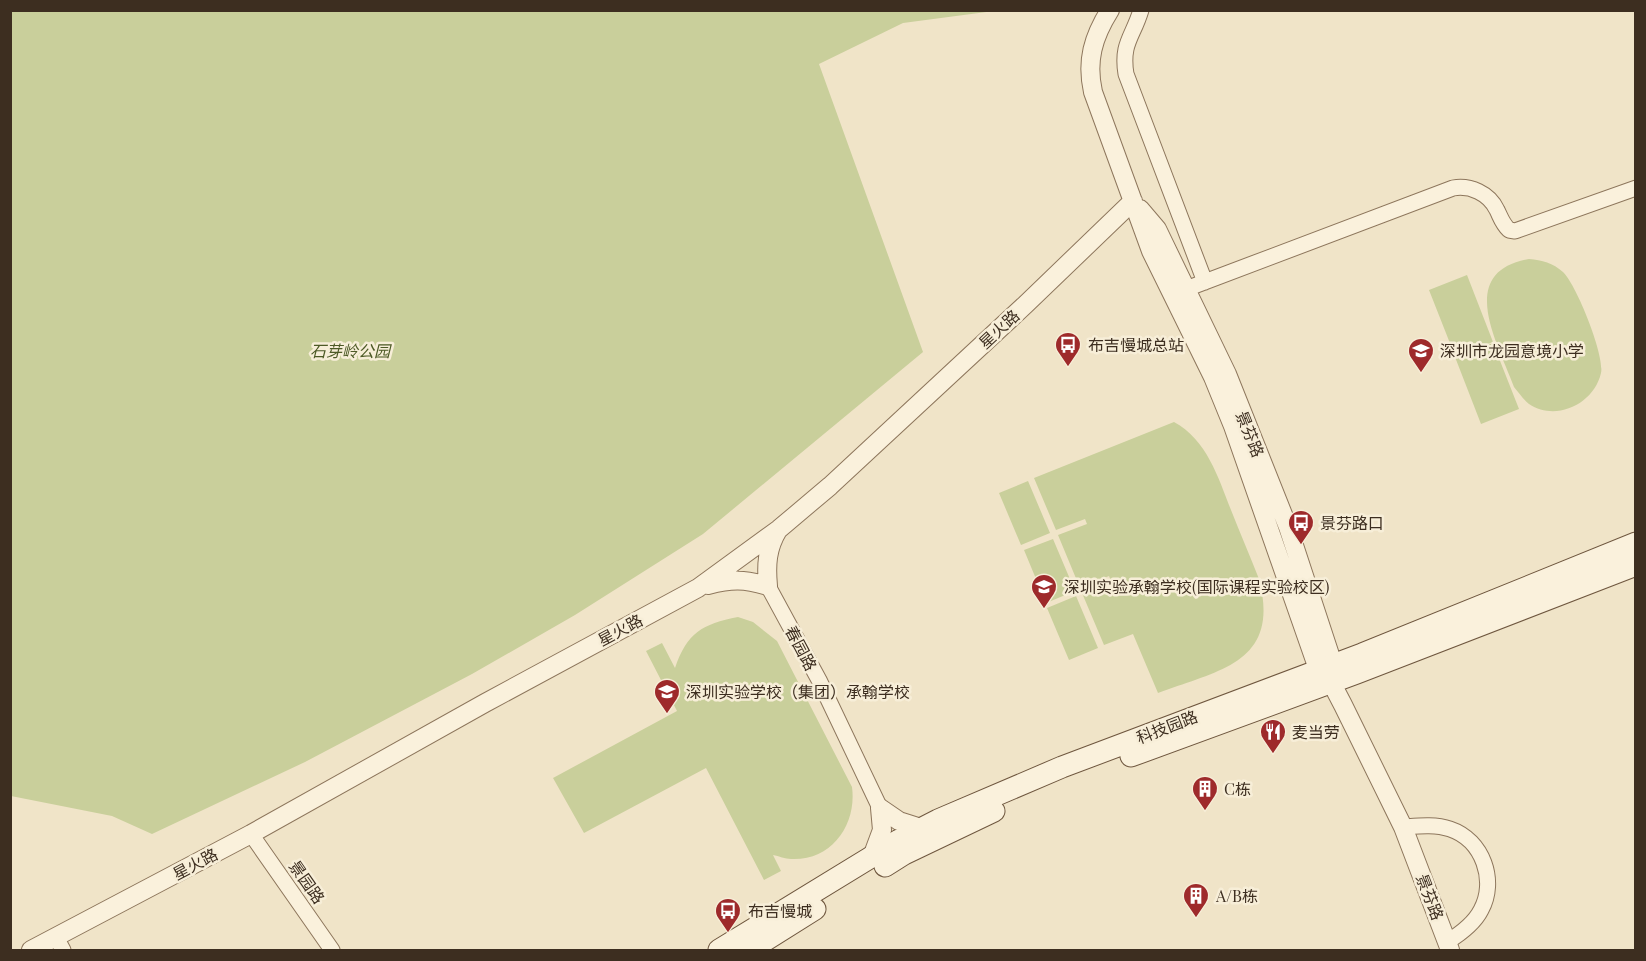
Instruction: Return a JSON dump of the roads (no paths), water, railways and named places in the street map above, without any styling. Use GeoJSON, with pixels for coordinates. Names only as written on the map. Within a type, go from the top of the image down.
{"type":"FeatureCollection","features":[{"type":"Feature","properties":{"kind":"main road","name":"科技园路"},"geometry":{"type":"LineString","coordinates":[[750,951],[904,854],[990,813],[1635,543]]}},
{"type":"Feature","properties":{"kind":"main road","name":"科技园路"},"geometry":{"type":"LineString","coordinates":[[719,951],[921,828],[1062,767],[1635,565]]}},
{"type":"Feature","properties":{"kind":"street","name":"景芬路"},"geometry":{"type":"LineString","coordinates":[[1110,10],[1094,41],[1091,54],[1090,80],[1093,92],[1151,251],[1213,377],[1327,672],[1403,828],[1449,946]]}},
{"type":"Feature","properties":{"kind":"street"},"geometry":{"type":"LineString","coordinates":[[1141,10],[1123,57],[1126,74],[1205,282]]}},
{"type":"Feature","properties":{"kind":"street"},"geometry":{"type":"LineString","coordinates":[[1186,289],[1453,188],[1464,186],[1473,188],[1485,196],[1496,207],[1502,223],[1509,230],[1515,231],[1635,188]]}},
{"type":"Feature","properties":{"kind":"street","name":"景芬路"},"geometry":{"type":"LineString","coordinates":[[1133,201],[1157,229],[1227,374],[1288,527],[1327,672]]}},
{"type":"Feature","properties":{"kind":"street","name":"星火路"},"geometry":{"type":"LineString","coordinates":[[31,951],[60,944],[485,703],[698,588],[779,529],[830,486],[1133,201]]}},
{"type":"Feature","properties":{"kind":"street","name":"春园路"},"geometry":{"type":"LineString","coordinates":[[779,529],[771,541],[768,553],[766,567],[768,586],[819,680],[880,808],[882,830],[872,857]]}},
{"type":"Feature","properties":{"kind":"street"},"geometry":{"type":"LineString","coordinates":[[698,588],[730,579],[768,586]]}},
{"type":"Feature","properties":{"kind":"street"},"geometry":{"type":"LineString","coordinates":[[880,808],[899,821],[921,828]]}},
{"type":"Feature","properties":{"kind":"street"},"geometry":{"type":"LineString","coordinates":[[1403,828],[1426,826],[1450,829],[1466,838],[1480,853],[1487,872],[1489,890],[1481,910],[1472,923],[1449,946]]}},
{"type":"Feature","properties":{"kind":"street","name":"景园路"},"geometry":{"type":"LineString","coordinates":[[251,834],[332,951]]}},
{"type":"Feature","properties":{"kind":"place","name":"布吉慢城总站"},"geometry":{"type":"Point","coordinates":[1068,368]}},
{"type":"Feature","properties":{"kind":"place","name":"深圳市龙园意境小学"},"geometry":{"type":"Point","coordinates":[1421,374]}},
{"type":"Feature","properties":{"kind":"place","name":"景芬路口"},"geometry":{"type":"Point","coordinates":[1301,546]}},
{"type":"Feature","properties":{"kind":"place","name":"深圳实验承翰学校(国际课程实验校区)"},"geometry":{"type":"Point","coordinates":[1044,610]}},
{"type":"Feature","properties":{"kind":"place","name":"深圳实验学校（集团）承翰学校"},"geometry":{"type":"Point","coordinates":[667,715]}},
{"type":"Feature","properties":{"kind":"place","name":"麦当劳"},"geometry":{"type":"Point","coordinates":[1273,755]}},
{"type":"Feature","properties":{"kind":"place","name":"C栋"},"geometry":{"type":"Point","coordinates":[1205,812]}},
{"type":"Feature","properties":{"kind":"place","name":"A/B栋"},"geometry":{"type":"Point","coordinates":[1196,919]}},
{"type":"Feature","properties":{"kind":"place","name":"布吉慢城"},"geometry":{"type":"Point","coordinates":[728,934]}},
{"type":"Feature","properties":{"kind":"park label","name":"石芽岭公园"},"geometry":{"type":"Point","coordinates":[350,351]}}]}
